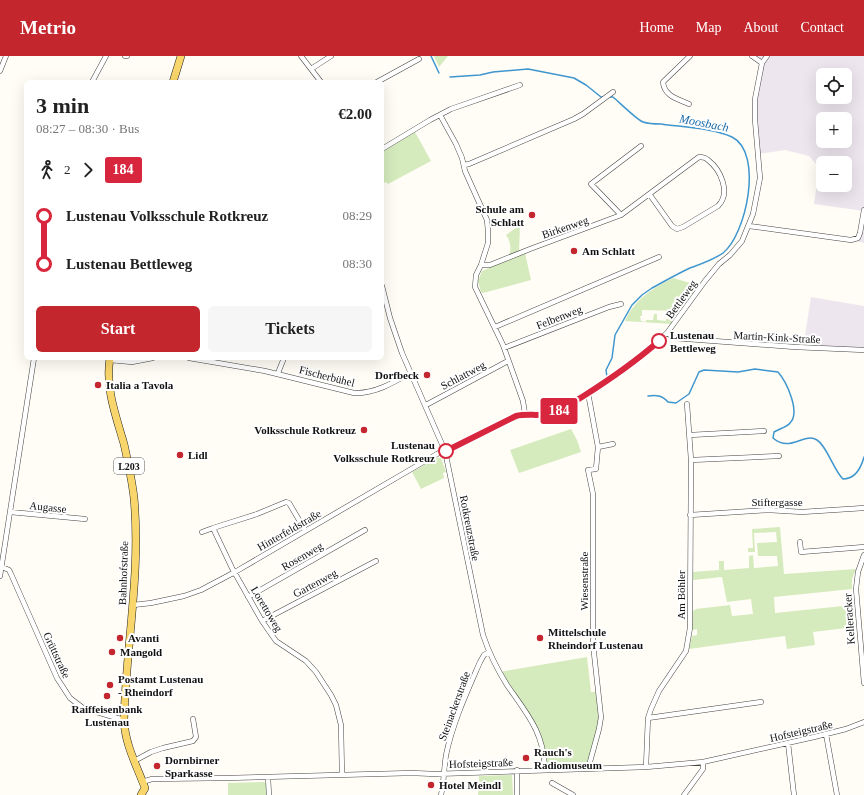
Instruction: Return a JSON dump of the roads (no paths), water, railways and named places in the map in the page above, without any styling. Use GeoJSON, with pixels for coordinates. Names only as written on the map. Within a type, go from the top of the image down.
{"type":"FeatureCollection","features":[{"type":"Feature","properties":{"kind":"main road"},"geometry":{"type":"LineString","coordinates":[[174,80],[181,56]]}},
{"type":"Feature","properties":{"kind":"main road","name":"Bahnhofstraße"},"geometry":{"type":"LineString","coordinates":[[110,360],[109,378],[111,399],[128,464],[134,497],[136,542],[134,604],[124,720],[125,732],[144,790]]}},
{"type":"Feature","properties":{"kind":"street"},"geometry":{"type":"LineString","coordinates":[[0,71],[6,56]]}},
{"type":"Feature","properties":{"kind":"street"},"geometry":{"type":"LineString","coordinates":[[93,80],[106,56]]}},
{"type":"Feature","properties":{"kind":"street"},"geometry":{"type":"LineString","coordinates":[[301,56],[319,80]]}},
{"type":"Feature","properties":{"kind":"street"},"geometry":{"type":"LineString","coordinates":[[311,69],[331,56]]}},
{"type":"Feature","properties":{"kind":"street"},"geometry":{"type":"LineString","coordinates":[[689,104],[666,93],[663,82],[690,56]]}},
{"type":"Feature","properties":{"kind":"street"},"geometry":{"type":"LineString","coordinates":[[752,56],[762,63]]}},
{"type":"Feature","properties":{"kind":"street","name":"Bettleweg"},"geometry":{"type":"LineString","coordinates":[[446,451],[516,416],[525,414],[552,413],[568,406],[634,362],[667,334],[705,281],[719,264],[730,255],[742,241],[749,226],[756,204],[760,178],[754,99],[762,63],[768,56]]}},
{"type":"Feature","properties":{"kind":"street"},"geometry":{"type":"LineString","coordinates":[[381,80],[418,59]]}},
{"type":"Feature","properties":{"kind":"street"},"geometry":{"type":"LineString","coordinates":[[384,148],[440,115],[460,106],[520,85]]}},
{"type":"Feature","properties":{"kind":"street"},"geometry":{"type":"LineString","coordinates":[[464,165],[566,123],[583,114],[613,92]]}},
{"type":"Feature","properties":{"kind":"street"},"geometry":{"type":"LineString","coordinates":[[440,115],[456,144],[465,171],[487,220],[488,243],[476,275],[475,287],[504,348],[523,401],[525,414]]}},
{"type":"Feature","properties":{"kind":"street"},"geometry":{"type":"LineString","coordinates":[[622,216],[591,184],[640,146]]}},
{"type":"Feature","properties":{"kind":"street","name":"Birkenweg"},"geometry":{"type":"LineString","coordinates":[[481,265],[490,265],[622,216],[699,156],[708,159],[720,175],[724,193],[722,202],[718,206],[677,229],[672,226],[650,195]]}},
{"type":"Feature","properties":{"kind":"street"},"geometry":{"type":"LineString","coordinates":[[749,226],[851,240],[858,238],[864,210]]}},
{"type":"Feature","properties":{"kind":"street"},"geometry":{"type":"LineString","coordinates":[[494,327],[659,257]]}},
{"type":"Feature","properties":{"kind":"street","name":"Rotkreuzstraße"},"geometry":{"type":"LineString","coordinates":[[384,294],[395,335],[410,373],[446,451],[478,617],[489,652],[498,670],[536,730],[543,747],[545,770]]}},
{"type":"Feature","properties":{"kind":"street","name":"Felbenweg"},"geometry":{"type":"LineString","coordinates":[[504,348],[609,307],[621,304]]}},
{"type":"Feature","properties":{"kind":"street","name":"Martin-Kink-Straße"},"geometry":{"type":"LineString","coordinates":[[667,334],[674,338],[732,343],[864,350]]}},
{"type":"Feature","properties":{"kind":"street"},"geometry":{"type":"LineString","coordinates":[[0,576],[34,360]]}},
{"type":"Feature","properties":{"kind":"street"},"geometry":{"type":"LineString","coordinates":[[117,360],[132,362],[142,360]]}},
{"type":"Feature","properties":{"kind":"street","name":"Fischerbühel"},"geometry":{"type":"LineString","coordinates":[[218,360],[349,392],[365,394],[375,391],[410,373]]}},
{"type":"Feature","properties":{"kind":"street"},"geometry":{"type":"LineString","coordinates":[[278,374],[283,360]]}},
{"type":"Feature","properties":{"kind":"street","name":"Schlattweg"},"geometry":{"type":"LineString","coordinates":[[426,405],[508,362]]}},
{"type":"Feature","properties":{"kind":"street","name":"Wiesenstraße"},"geometry":{"type":"LineString","coordinates":[[588,393],[598,447],[596,469],[588,470],[593,494],[593,644],[601,716],[600,729],[588,769]]}},
{"type":"Feature","properties":{"kind":"street","name":"Am Böhler"},"geometry":{"type":"LineString","coordinates":[[646,767],[648,718],[655,700],[686,651],[689,638],[691,617],[691,460],[687,404]]}},
{"type":"Feature","properties":{"kind":"street"},"geometry":{"type":"LineString","coordinates":[[690,435],[764,431]]}},
{"type":"Feature","properties":{"kind":"street"},"geometry":{"type":"LineString","coordinates":[[598,447],[613,444]]}},
{"type":"Feature","properties":{"kind":"street","name":"Hinterfeldstraße"},"geometry":{"type":"LineString","coordinates":[[134,604],[151,603],[184,596],[201,590],[235,572],[437,454],[446,451]]}},
{"type":"Feature","properties":{"kind":"street"},"geometry":{"type":"LineString","coordinates":[[691,460],[779,456]]}},
{"type":"Feature","properties":{"kind":"street"},"geometry":{"type":"LineString","coordinates":[[202,532],[257,514],[286,502],[289,503],[305,530]]}},
{"type":"Feature","properties":{"kind":"street","name":"Stiftergasse"},"geometry":{"type":"LineString","coordinates":[[690,515],[768,510],[804,512],[864,508]]}},
{"type":"Feature","properties":{"kind":"street","name":"Augasse"},"geometry":{"type":"LineString","coordinates":[[10,512],[85,520]]}},
{"type":"Feature","properties":{"kind":"street","name":"Lorettoweg"},"geometry":{"type":"LineString","coordinates":[[213,528],[262,622],[276,641],[306,661],[322,679],[331,695],[336,705],[341,725],[342,775]]}},
{"type":"Feature","properties":{"kind":"street","name":"Rosenweg"},"geometry":{"type":"LineString","coordinates":[[248,597],[365,530]]}},
{"type":"Feature","properties":{"kind":"street"},"geometry":{"type":"LineString","coordinates":[[800,542],[801,552],[864,547]]}},
{"type":"Feature","properties":{"kind":"street","name":"Kelleracker"},"geometry":{"type":"LineString","coordinates":[[864,555],[858,572],[856,589],[864,683]]}},
{"type":"Feature","properties":{"kind":"street","name":"Gartenweg"},"geometry":{"type":"LineString","coordinates":[[262,622],[376,561]]}},
{"type":"Feature","properties":{"kind":"street","name":"Grüttstraße"},"geometry":{"type":"LineString","coordinates":[[2,567],[9,570],[57,678],[70,698],[84,708],[124,720]]}},
{"type":"Feature","properties":{"kind":"street","name":"Steinackerstraße"},"geometry":{"type":"LineString","coordinates":[[441,795],[445,773],[446,755],[462,703],[480,662],[484,655],[489,652]]}},
{"type":"Feature","properties":{"kind":"street"},"geometry":{"type":"LineString","coordinates":[[648,718],[761,702]]}},
{"type":"Feature","properties":{"kind":"street"},"geometry":{"type":"LineString","coordinates":[[134,761],[151,752],[193,741],[196,737],[193,719]]}},
{"type":"Feature","properties":{"kind":"street","name":"Hofsteigstraße"},"geometry":{"type":"LineString","coordinates":[[144,790],[152,779],[268,778],[588,769],[646,767],[703,762],[826,734],[864,722]]}},
{"type":"Feature","properties":{"kind":"street"},"geometry":{"type":"LineString","coordinates":[[826,734],[837,795]]}},
{"type":"Feature","properties":{"kind":"street"},"geometry":{"type":"LineString","coordinates":[[788,743],[794,795]]}},
{"type":"Feature","properties":{"kind":"street"},"geometry":{"type":"LineString","coordinates":[[684,795],[703,769],[703,762]]}},
{"type":"Feature","properties":{"kind":"street"},"geometry":{"type":"LineString","coordinates":[[516,795],[517,770]]}},
{"type":"Feature","properties":{"kind":"street"},"geometry":{"type":"LineString","coordinates":[[268,778],[269,795]]}},
{"type":"Feature","properties":{"kind":"street"},"geometry":{"type":"LineString","coordinates":[[552,783],[573,795]]}},
{"type":"Feature","properties":{"kind":"waterway","name":"Moosbach"},"geometry":{"type":"LineString","coordinates":[[431,56],[439,73]]}},
{"type":"Feature","properties":{"kind":"waterway","name":"Moosbach"},"geometry":{"type":"LineString","coordinates":[[450,77],[528,69],[574,78],[603,97]]}},
{"type":"Feature","properties":{"kind":"waterway","name":"Moosbach"},"geometry":{"type":"LineString","coordinates":[[607,377],[606,370],[612,358],[615,335],[632,305],[652,288],[685,270],[715,258],[723,253],[731,244],[739,230],[744,213],[748,194],[749,176],[747,159],[742,146],[732,137],[707,130],[643,122],[632,115],[613,97],[609,97]]}},
{"type":"Feature","properties":{"kind":"waterway","name":"Moosbach"},"geometry":{"type":"LineString","coordinates":[[648,396],[659,396],[668,402],[676,403],[689,394],[699,372],[704,370],[738,372],[755,369],[778,372],[788,389],[794,412],[790,423],[774,432],[773,438],[785,444],[807,438],[817,440],[824,447],[836,470],[843,479],[847,479],[857,472],[864,457]]}},
{"type":"Feature","properties":{"kind":"place","name":"Schule am Schlatt"},"geometry":{"type":"Point","coordinates":[532,215]}},
{"type":"Feature","properties":{"kind":"place","name":"Am Schlatt"},"geometry":{"type":"Point","coordinates":[574,251]}},
{"type":"Feature","properties":{"kind":"place","name":"Lustenau Bettleweg"},"geometry":{"type":"Point","coordinates":[659,341]}},
{"type":"Feature","properties":{"kind":"place","name":"Dorfbeck"},"geometry":{"type":"Point","coordinates":[427,375]}},
{"type":"Feature","properties":{"kind":"place","name":"Italia a Tavola"},"geometry":{"type":"Point","coordinates":[98,385]}},
{"type":"Feature","properties":{"kind":"place","name":"Volksschule Rotkreuz"},"geometry":{"type":"Point","coordinates":[364,430]}},
{"type":"Feature","properties":{"kind":"place","name":"Lustenau Volksschule Rotkreuz"},"geometry":{"type":"Point","coordinates":[446,451]}},
{"type":"Feature","properties":{"kind":"place","name":"Lidl"},"geometry":{"type":"Point","coordinates":[180,455]}},
{"type":"Feature","properties":{"kind":"place","name":"Avanti"},"geometry":{"type":"Point","coordinates":[120,638]}},
{"type":"Feature","properties":{"kind":"place","name":"Mittelschule Rheindorf Lustenau"},"geometry":{"type":"Point","coordinates":[540,638]}},
{"type":"Feature","properties":{"kind":"place","name":"Mangold"},"geometry":{"type":"Point","coordinates":[112,652]}},
{"type":"Feature","properties":{"kind":"place","name":"Postamt Lustenau - Rheindorf"},"geometry":{"type":"Point","coordinates":[110,685]}},
{"type":"Feature","properties":{"kind":"place","name":"Raiffeisenbank Lustenau"},"geometry":{"type":"Point","coordinates":[107,696]}},
{"type":"Feature","properties":{"kind":"place","name":"Rauch's Radiomuseum"},"geometry":{"type":"Point","coordinates":[526,758]}},
{"type":"Feature","properties":{"kind":"place","name":"Dornbirner Sparkasse"},"geometry":{"type":"Point","coordinates":[157,766]}},
{"type":"Feature","properties":{"kind":"place","name":"Hotel Meindl"},"geometry":{"type":"Point","coordinates":[431,785]}}]}
